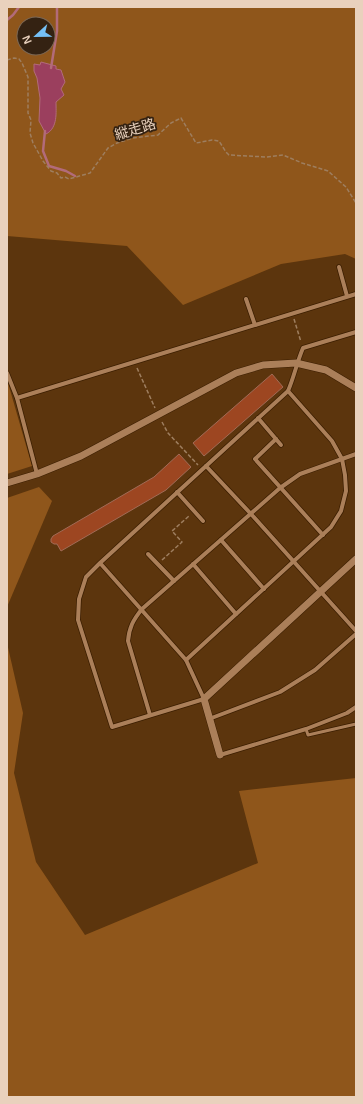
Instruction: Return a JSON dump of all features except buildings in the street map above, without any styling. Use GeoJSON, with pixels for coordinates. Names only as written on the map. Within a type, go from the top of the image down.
{"type":"FeatureCollection","features":[{"type":"Feature","properties":{"kind":"street"},"geometry":{"type":"LineString","coordinates":[[339,267],[347,296]]}},
{"type":"Feature","properties":{"kind":"street"},"geometry":{"type":"LineString","coordinates":[[17,398],[356,294]]}},
{"type":"Feature","properties":{"kind":"street"},"geometry":{"type":"LineString","coordinates":[[246,299],[255,325]]}},
{"type":"Feature","properties":{"kind":"street"},"geometry":{"type":"LineString","coordinates":[[356,332],[303,348],[296,363],[288,391],[86,577],[79,599],[78,620],[112,727],[204,698],[356,560]]}},
{"type":"Feature","properties":{"kind":"street"},"geometry":{"type":"LineString","coordinates":[[7,483],[37,474],[81,456],[236,373],[263,365],[296,363],[326,370],[356,388]]}},
{"type":"Feature","properties":{"kind":"street"},"geometry":{"type":"LineString","coordinates":[[7,374],[17,398],[37,474]]}},
{"type":"Feature","properties":{"kind":"street"},"geometry":{"type":"LineString","coordinates":[[186,660],[323,535],[331,527],[341,511],[346,491],[342,458],[332,441],[288,391]]}},
{"type":"Feature","properties":{"kind":"street"},"geometry":{"type":"LineString","coordinates":[[258,418],[281,444]]}},
{"type":"Feature","properties":{"kind":"street"},"geometry":{"type":"LineString","coordinates":[[276,439],[254,459],[323,535]]}},
{"type":"Feature","properties":{"kind":"street"},"geometry":{"type":"LineString","coordinates":[[150,715],[128,642],[129,629],[134,619],[142,609],[280,488],[300,474],[356,454]]}},
{"type":"Feature","properties":{"kind":"street"},"geometry":{"type":"LineString","coordinates":[[206,466],[321,592],[356,633],[315,670],[280,692],[209,719]]}},
{"type":"Feature","properties":{"kind":"street"},"geometry":{"type":"LineString","coordinates":[[177,492],[203,521]]}},
{"type":"Feature","properties":{"kind":"street"},"geometry":{"type":"LineString","coordinates":[[221,540],[264,589]]}},
{"type":"Feature","properties":{"kind":"street"},"geometry":{"type":"LineString","coordinates":[[148,554],[174,581]]}},
{"type":"Feature","properties":{"kind":"street"},"geometry":{"type":"LineString","coordinates":[[100,563],[186,660],[204,698],[220,755],[306,729],[347,713],[356,707]]}},
{"type":"Feature","properties":{"kind":"street"},"geometry":{"type":"LineString","coordinates":[[193,564],[236,614]]}},
{"type":"Feature","properties":{"kind":"lane"},"geometry":{"type":"LineString","coordinates":[[306,729],[308,736],[356,724]]}},
{"type":"Feature","properties":{"kind":"path","name":"縦走路"},"geometry":{"type":"LineString","coordinates":[[7,60],[14,58],[19,59],[22,63],[28,77],[28,113],[31,120],[30,132],[33,143],[43,161],[51,171],[57,173],[61,178],[65,177],[69,179],[90,173],[108,148],[117,143],[133,138],[158,135],[180,118],[196,143],[212,140],[219,141],[226,152],[230,155],[266,157],[283,155],[328,171],[346,187],[356,203]]}},
{"type":"Feature","properties":{"kind":"path"},"geometry":{"type":"LineString","coordinates":[[292,314],[303,348]]}},
{"type":"Feature","properties":{"kind":"path"},"geometry":{"type":"LineString","coordinates":[[157,564],[182,542],[172,531],[195,512]]}},
{"type":"Feature","properties":{"kind":"shaded area"},"geometry":{"type":"Polygon","coordinates":[[[7,7],[356,7],[356,259],[345,254],[281,264],[183,305],[127,246],[7,236],[7,7]]]}},
{"type":"Feature","properties":{"kind":"shaded area"},"geometry":{"type":"Polygon","coordinates":[[[41,62],[56,66],[56,69],[61,70],[65,82],[61,89],[64,95],[56,102],[56,115],[53,128],[46,134],[39,121],[40,98],[37,78],[34,71],[34,64],[40,65],[41,62]]]}},
{"type":"Feature","properties":{"kind":"shaded area"},"geometry":{"type":"Polygon","coordinates":[[[7,383],[32,466],[7,474],[7,383]]]}},
{"type":"Feature","properties":{"kind":"shaded area"},"geometry":{"type":"Polygon","coordinates":[[[39,487],[52,501],[7,607],[7,498],[39,487]]]}},
{"type":"Feature","properties":{"kind":"shaded area"},"geometry":{"type":"Polygon","coordinates":[[[7,643],[23,713],[14,773],[36,862],[85,935],[258,863],[239,791],[356,778],[356,1097],[7,1097],[7,643]]]}},
{"type":"Feature","properties":{"kind":"waterway"},"geometry":{"type":"LineString","coordinates":[[7,20],[19,7]]}},
{"type":"Feature","properties":{"kind":"waterway"},"geometry":{"type":"LineString","coordinates":[[51,68],[57,31],[57,7]]}},
{"type":"Feature","properties":{"kind":"waterway"},"geometry":{"type":"LineString","coordinates":[[45,131],[43,151],[49,166],[66,171],[75,176]]}}]}
